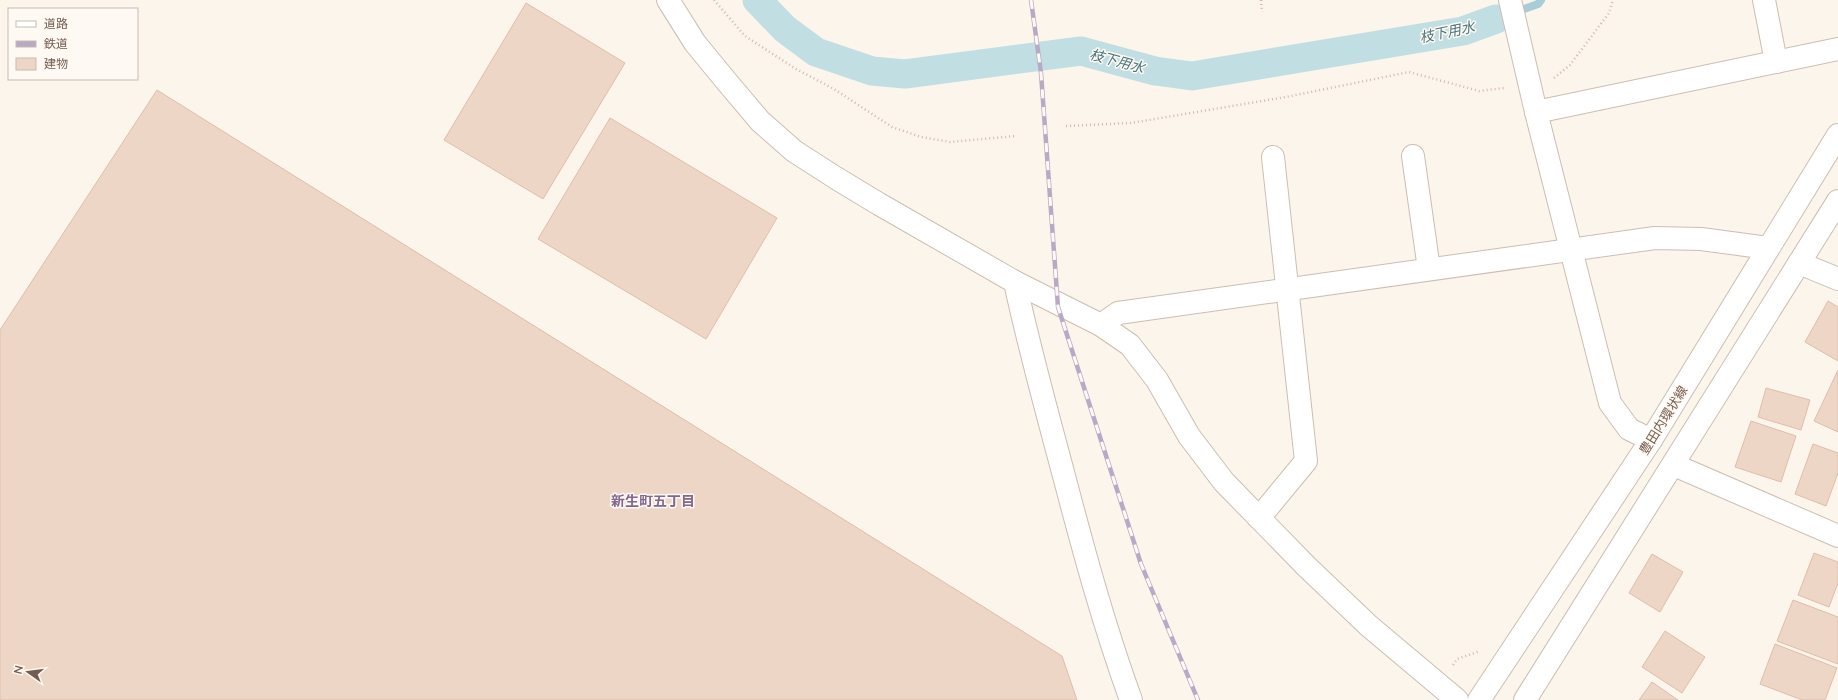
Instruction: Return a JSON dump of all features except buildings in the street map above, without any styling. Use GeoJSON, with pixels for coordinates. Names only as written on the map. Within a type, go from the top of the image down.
{"type":"FeatureCollection","features":[{"type":"Feature","properties":{"kind":"street"},"geometry":{"type":"LineString","coordinates":[[668,0],[695,43],[727,82],[760,121],[794,151],[836,178],[1016,282],[1100,325],[1130,346],[1157,380],[1189,436],[1224,482],[1369,626],[1457,700]]}},
{"type":"Feature","properties":{"kind":"street"},"geometry":{"type":"LineString","coordinates":[[1510,0],[1570,250],[1610,403],[1629,429],[1651,440]]}},
{"type":"Feature","properties":{"kind":"street"},"geometry":{"type":"LineString","coordinates":[[1764,0],[1776,62]]}},
{"type":"Feature","properties":{"kind":"street"},"geometry":{"type":"LineString","coordinates":[[1536,112],[1838,49]]}},
{"type":"Feature","properties":{"kind":"street","name":"豊田内環状線"},"geometry":{"type":"LineString","coordinates":[[1479,700],[1651,440],[1838,135]]}},
{"type":"Feature","properties":{"kind":"street"},"geometry":{"type":"LineString","coordinates":[[1259,518],[1306,462],[1273,156]]}},
{"type":"Feature","properties":{"kind":"street"},"geometry":{"type":"LineString","coordinates":[[1413,156],[1429,269]]}},
{"type":"Feature","properties":{"kind":"street"},"geometry":{"type":"LineString","coordinates":[[1525,700],[1674,465],[1838,201]]}},
{"type":"Feature","properties":{"kind":"street"},"geometry":{"type":"LineString","coordinates":[[1100,325],[1118,313],[1655,238],[1701,239],[1768,248]]}},
{"type":"Feature","properties":{"kind":"street"},"geometry":{"type":"LineString","coordinates":[[1799,263],[1838,279]]}},
{"type":"Feature","properties":{"kind":"street"},"geometry":{"type":"LineString","coordinates":[[1016,282],[1026,332],[1092,581],[1110,644],[1131,700]]}},
{"type":"Feature","properties":{"kind":"street"},"geometry":{"type":"LineString","coordinates":[[1674,465],[1838,536]]}},
{"type":"Feature","properties":{"kind":"path"},"geometry":{"type":"LineString","coordinates":[[714,0],[745,36],[796,69],[834,89],[892,127],[921,137],[950,142],[1016,136]]}},
{"type":"Feature","properties":{"kind":"path"},"geometry":{"type":"LineString","coordinates":[[1261,0],[1262,12]]}},
{"type":"Feature","properties":{"kind":"path"},"geometry":{"type":"LineString","coordinates":[[1066,126],[1131,124],[1286,97],[1409,72],[1479,91],[1530,84],[1553,78],[1570,65],[1609,13],[1613,0]]}},
{"type":"Feature","properties":{"kind":"waterway","name":"枝下用水"},"geometry":{"type":"LineString","coordinates":[[757,0],[785,29],[816,52],[872,71],[905,74],[1081,51],[1155,71],[1192,76],[1463,31],[1496,19]]}},
{"type":"Feature","properties":{"kind":"waterway"},"geometry":{"type":"LineString","coordinates":[[1496,19],[1538,4],[1541,0]]}},
{"type":"Feature","properties":{"kind":"railway"},"geometry":{"type":"LineString","coordinates":[[1031,0],[1041,73],[1058,307],[1141,564],[1198,700]]}},
{"type":"Feature","properties":{"kind":"district","name":"新生町五丁目"},"geometry":{"type":"Point","coordinates":[653,501]}}]}
